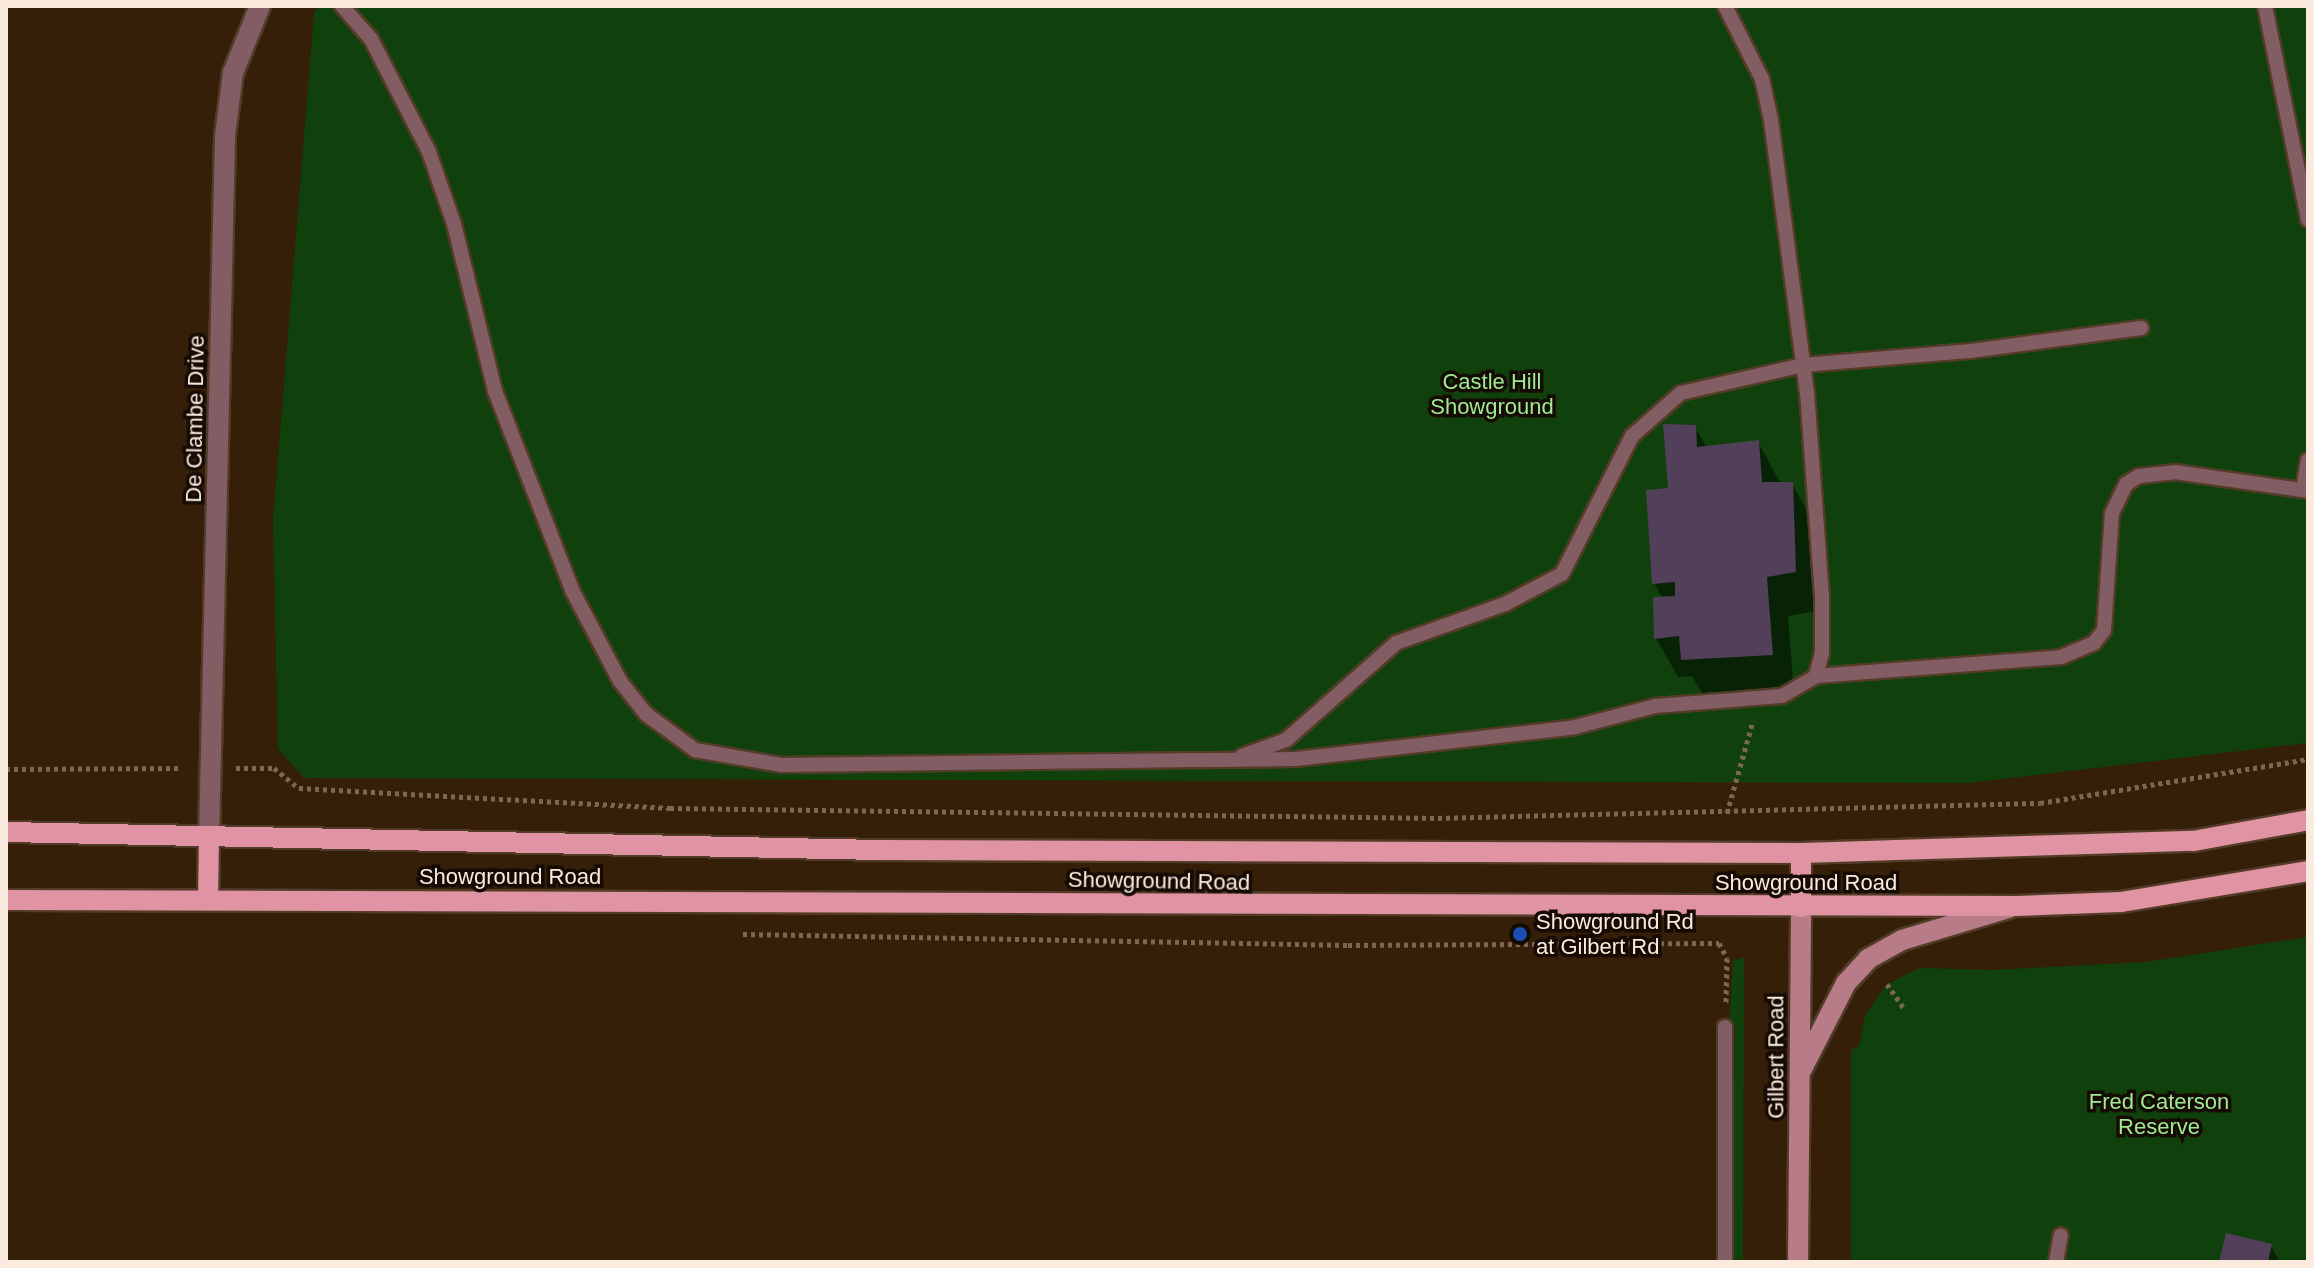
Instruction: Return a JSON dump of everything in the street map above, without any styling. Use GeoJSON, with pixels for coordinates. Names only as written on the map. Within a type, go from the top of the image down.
{"type":"FeatureCollection","features":[{"type":"Feature","properties":{"kind":"main road","name":"Showground Road"},"geometry":{"type":"LineString","coordinates":[[6,832],[879,850],[1801,853],[2193,841],[2308,820]]}},
{"type":"Feature","properties":{"kind":"main road"},"geometry":{"type":"LineString","coordinates":[[208,900],[209,838]]}},
{"type":"Feature","properties":{"kind":"main road","name":"Gilbert Road"},"geometry":{"type":"LineString","coordinates":[[1798,1262],[1801,853]]}},
{"type":"Feature","properties":{"kind":"main road","name":"Showground Road"},"geometry":{"type":"LineString","coordinates":[[6,900],[2017,906],[2121,902],[2308,871]]}},
{"type":"Feature","properties":{"kind":"main road"},"geometry":{"type":"LineString","coordinates":[[1800,1073],[1846,983],[1868,959],[1902,940],[2017,906]]}},
{"type":"Feature","properties":{"kind":"street","name":"De Clambe Drive"},"geometry":{"type":"LineString","coordinates":[[209,838],[225,136],[233,73],[252,9]]}},
{"type":"Feature","properties":{"kind":"lane"},"geometry":{"type":"LineString","coordinates":[[342,6],[371,39],[429,152],[454,224],[495,391],[547,535],[620,681],[668,734],[695,750],[781,765],[1296,759],[1575,727],[1655,706],[1761,698],[1790,693],[1816,676],[2042,660],[2079,652],[2104,630],[2112,513],[2126,484],[2139,476],[2175,472],[2305,491],[2308,460]]}},
{"type":"Feature","properties":{"kind":"lane"},"geometry":{"type":"LineString","coordinates":[[1725,6],[1756,64],[1768,106],[1803,365],[1822,594],[1822,653],[1816,676]]}},
{"type":"Feature","properties":{"kind":"lane"},"geometry":{"type":"LineString","coordinates":[[2265,6],[2308,220]]}},
{"type":"Feature","properties":{"kind":"lane"},"geometry":{"type":"LineString","coordinates":[[1229,760],[1286,740],[1396,643],[1505,604],[1562,574],[1632,436],[1681,393],[1803,365],[2141,328]]}},
{"type":"Feature","properties":{"kind":"lane"},"geometry":{"type":"LineString","coordinates":[[1725,1027],[1725,1262]]}},
{"type":"Feature","properties":{"kind":"lane"},"geometry":{"type":"LineString","coordinates":[[2056,1262],[2061,1235]]}},
{"type":"Feature","properties":{"kind":"path"},"geometry":{"type":"LineString","coordinates":[[1727,813],[1761,698]]}},
{"type":"Feature","properties":{"kind":"path"},"geometry":{"type":"LineString","coordinates":[[274,768],[299,788],[825,814],[1453,818],[2040,803],[2308,759]]}},
{"type":"Feature","properties":{"kind":"path"},"geometry":{"type":"LineString","coordinates":[[6,769],[123,769]]}},
{"type":"Feature","properties":{"kind":"path"},"geometry":{"type":"LineString","coordinates":[[738,933],[1363,945],[1719,943],[1727,958],[1725,1027]]}},
{"type":"Feature","properties":{"kind":"path"},"geometry":{"type":"LineString","coordinates":[[1887,984],[1905,1010]]}},
{"type":"Feature","properties":{"kind":"green space","name":"Castle Hill Showground"},"geometry":{"type":"Polygon","coordinates":[[[319,6],[2308,6],[2308,743],[1967,783],[304,778],[278,749],[273,520],[314,13],[319,6]]]}},
{"type":"Feature","properties":{"kind":"green space","name":"Fred Caterson Reserve"},"geometry":{"type":"Polygon","coordinates":[[[2308,937],[2308,1262],[1851,1262],[1851,1050],[1859,1046],[1865,1015],[1887,984],[1920,968],[1992,970],[2146,962],[2308,937]]]}},
{"type":"Feature","properties":{"kind":"green space"},"geometry":{"type":"Polygon","coordinates":[[[1744,957],[1743,1262],[1731,1262],[1735,1025],[1729,1025],[1733,961],[1744,957]]]}},
{"type":"Feature","properties":{"kind":"building"},"geometry":{"type":"Polygon","coordinates":[[[1663,424],[1696,425],[1697,447],[1759,440],[1762,482],[1793,482],[1796,572],[1767,577],[1773,655],[1681,660],[1679,636],[1654,639],[1653,597],[1675,596],[1675,582],[1652,584],[1646,490],[1668,488],[1663,424]]]}},
{"type":"Feature","properties":{"kind":"building"},"geometry":{"type":"Polygon","coordinates":[[[2226,1233],[2272,1244],[2268,1262],[2219,1262],[2226,1233]]]}},
{"type":"Feature","properties":{"kind":"place","name":"Showground Rd at Gilbert Rd"},"geometry":{"type":"Point","coordinates":[1520,934]}}]}
